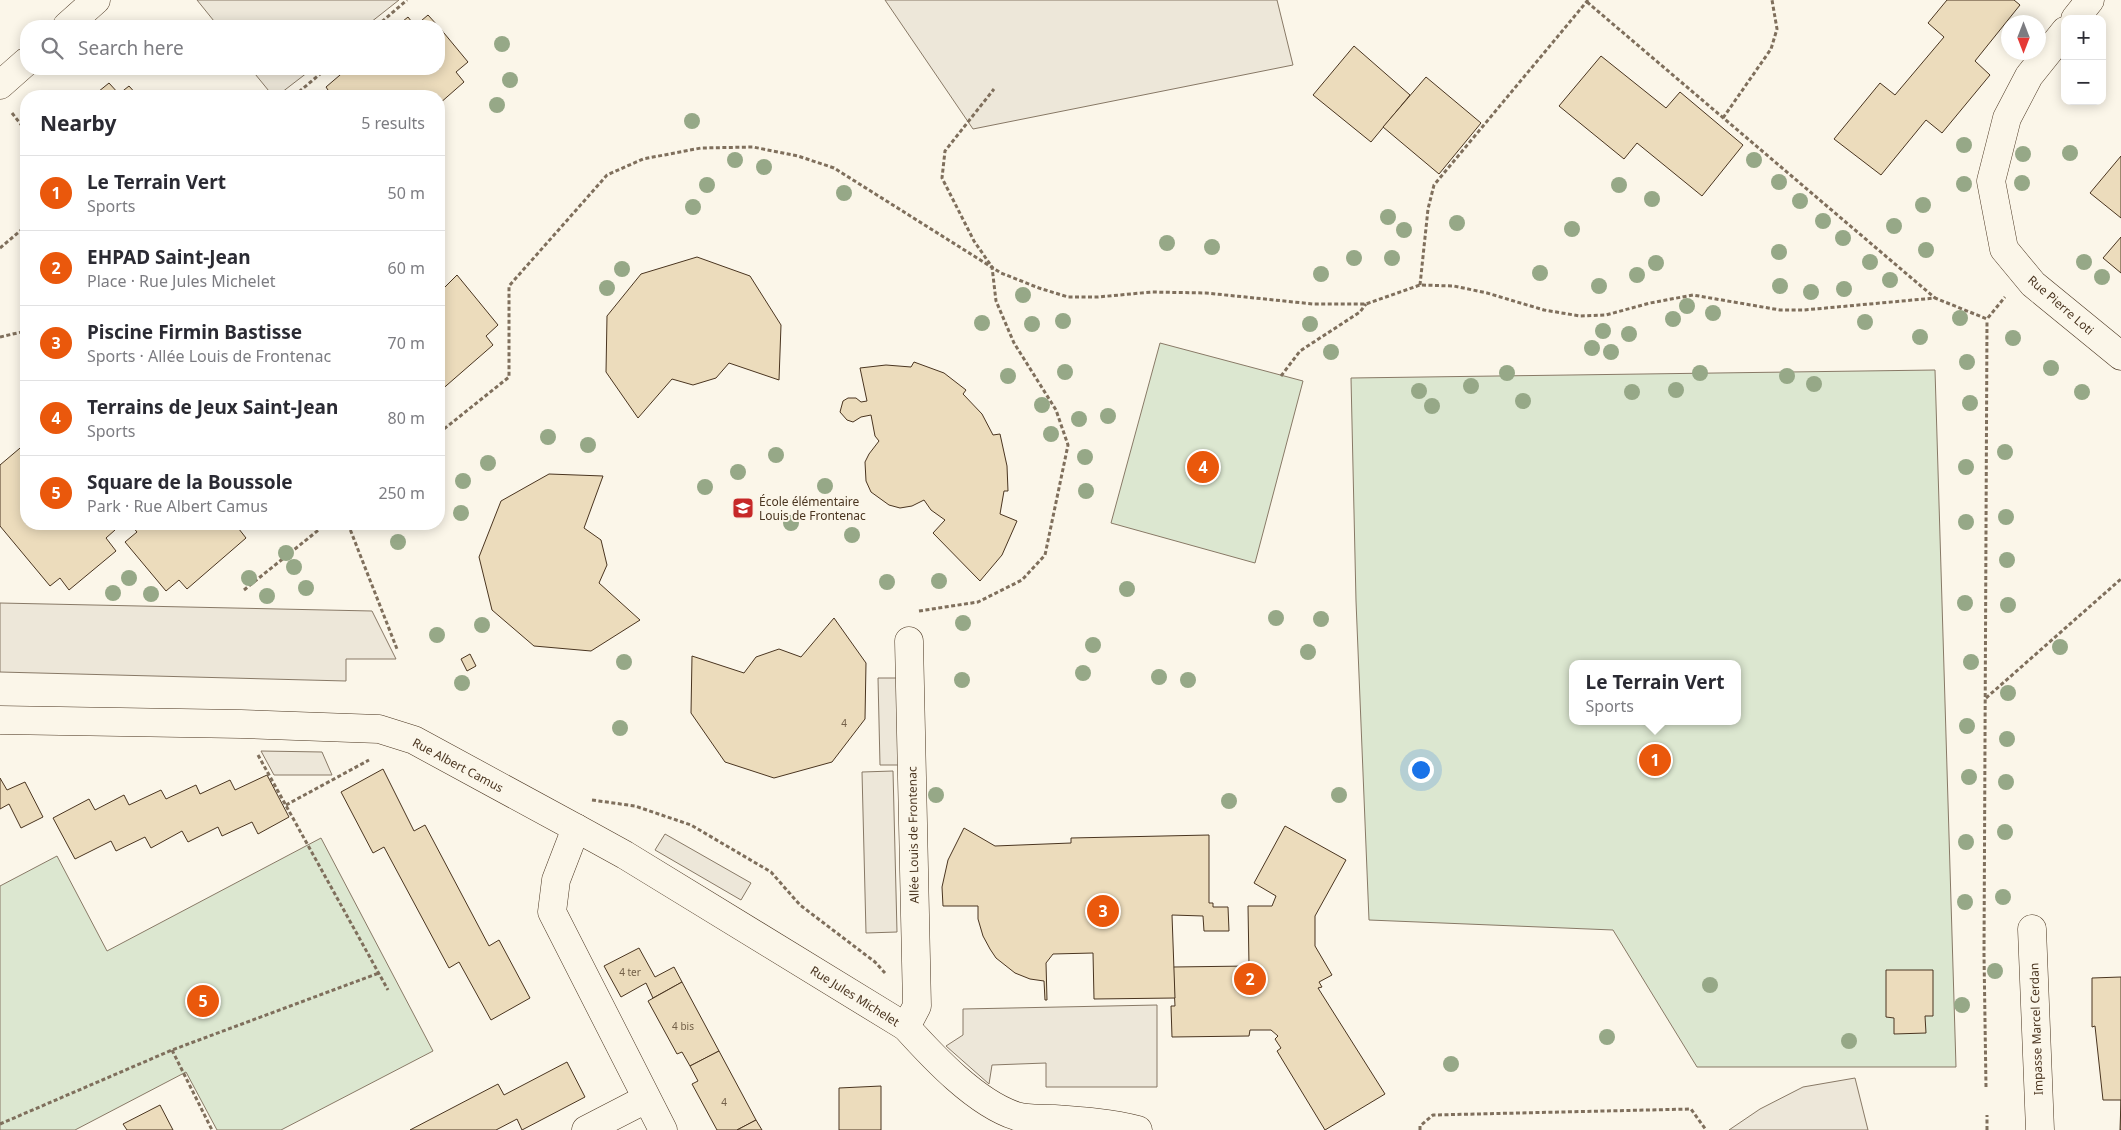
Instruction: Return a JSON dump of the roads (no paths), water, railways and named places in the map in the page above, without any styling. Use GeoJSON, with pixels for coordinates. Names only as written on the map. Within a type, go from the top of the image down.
{"type":"FeatureCollection","features":[{"type":"Feature","properties":{"kind":"street"},"geometry":{"type":"LineString","coordinates":[[74,20],[96,0]]}},
{"type":"Feature","properties":{"kind":"street"},"geometry":{"type":"LineString","coordinates":[[2078,15],[2090,0]]}},
{"type":"Feature","properties":{"kind":"street","name":"Rue Pierre Loti"},"geometry":{"type":"LineString","coordinates":[[2061,36],[2029,76],[2006,118],[1991,181],[2004,249],[2033,284],[2121,356]]}},
{"type":"Feature","properties":{"kind":"street"},"geometry":{"type":"LineString","coordinates":[[0,85],[20,67]]}},
{"type":"Feature","properties":{"kind":"street","name":"Allée Louis de Frontenac"},"geometry":{"type":"LineString","coordinates":[[906,1027],[917,1006],[909,641]]}},
{"type":"Feature","properties":{"kind":"street","name":"Rue Albert Camus"},"geometry":{"type":"LineString","coordinates":[[0,720],[241,724],[379,729],[408,738],[576,828]]}},
{"type":"Feature","properties":{"kind":"street"},"geometry":{"type":"LineString","coordinates":[[576,828],[556,880],[552,912],[663,1130]]}},
{"type":"Feature","properties":{"kind":"street","name":"Rue Jules Michelet"},"geometry":{"type":"LineString","coordinates":[[576,828],[625,855],[906,1027],[939,1062],[1013,1123],[1116,1124],[1138,1130]]}},
{"type":"Feature","properties":{"kind":"street","name":"Impasse Marcel Cerdan"},"geometry":{"type":"LineString","coordinates":[[2032,929],[2040,1130]]}},
{"type":"Feature","properties":{"kind":"street"},"geometry":{"type":"LineString","coordinates":[[586,1130],[646,1098]]}},
{"type":"Feature","properties":{"kind":"place","name":"Terrains de Jeux Saint-Jean"},"geometry":{"type":"Point","coordinates":[1203,467]}},
{"type":"Feature","properties":{"kind":"place","name":"École élémentaire Louis de Frontenac"},"geometry":{"type":"Point","coordinates":[743,508]}},
{"type":"Feature","properties":{"kind":"place","name":"Le Terrain Vert"},"geometry":{"type":"Point","coordinates":[1655,760]}},
{"type":"Feature","properties":{"kind":"place","name":"Piscine Firmin Bastisse"},"geometry":{"type":"Point","coordinates":[1103,911]}},
{"type":"Feature","properties":{"kind":"place","name":"EHPAD Saint-Jean"},"geometry":{"type":"Point","coordinates":[1250,979]}},
{"type":"Feature","properties":{"kind":"place","name":"Square de la Boussole"},"geometry":{"type":"Point","coordinates":[203,1001]}}]}
